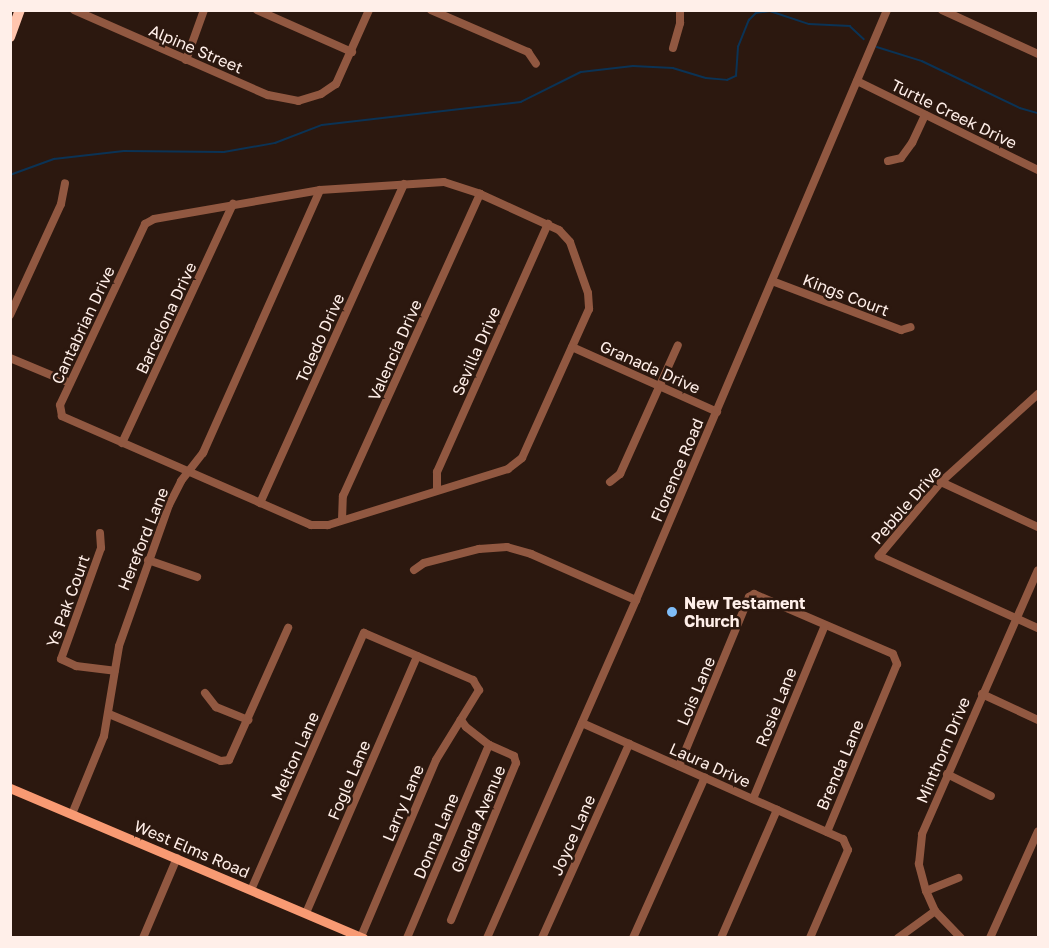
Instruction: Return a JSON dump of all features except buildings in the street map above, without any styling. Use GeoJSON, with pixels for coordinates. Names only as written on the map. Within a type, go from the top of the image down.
{"type":"FeatureCollection","features":[{"type":"Feature","properties":{"kind":"highway"},"geometry":{"type":"LineString","coordinates":[[10,37],[20,10]]}},
{"type":"Feature","properties":{"kind":"main road","name":"West Elms Road"},"geometry":{"type":"LineString","coordinates":[[10,788],[362,937]]}},
{"type":"Feature","properties":{"kind":"street","name":"Alpine Street"},"geometry":{"type":"LineString","coordinates":[[74,10],[268,95],[298,101],[311,98],[333,87],[352,52]]}},
{"type":"Feature","properties":{"kind":"street"},"geometry":{"type":"LineString","coordinates":[[186,60],[204,10]]}},
{"type":"Feature","properties":{"kind":"street"},"geometry":{"type":"LineString","coordinates":[[257,10],[352,52],[369,10]]}},
{"type":"Feature","properties":{"kind":"street"},"geometry":{"type":"LineString","coordinates":[[431,10],[528,52],[536,64]]}},
{"type":"Feature","properties":{"kind":"street"},"geometry":{"type":"LineString","coordinates":[[673,48],[680,23],[680,10]]}},
{"type":"Feature","properties":{"kind":"street","name":"Florence Road"},"geometry":{"type":"LineString","coordinates":[[487,938],[636,600],[887,10]]}},
{"type":"Feature","properties":{"kind":"street"},"geometry":{"type":"LineString","coordinates":[[942,10],[1038,54]]}},
{"type":"Feature","properties":{"kind":"street","name":"Turtle Creek Drive"},"geometry":{"type":"LineString","coordinates":[[857,81],[1038,170]]}},
{"type":"Feature","properties":{"kind":"street"},"geometry":{"type":"LineString","coordinates":[[888,161],[901,158],[912,143],[925,115]]}},
{"type":"Feature","properties":{"kind":"street","name":"Cantabrian Drive"},"geometry":{"type":"LineString","coordinates":[[444,182],[480,194],[548,224],[567,237],[588,293],[589,309],[522,459],[508,469],[328,525],[311,525],[62,416],[60,405],[145,224],[153,219],[320,190],[404,184],[444,182]]}},
{"type":"Feature","properties":{"kind":"street"},"geometry":{"type":"LineString","coordinates":[[10,315],[61,204],[65,183]]}},
{"type":"Feature","properties":{"kind":"street","name":"Toledo Drive"},"geometry":{"type":"LineString","coordinates":[[260,503],[404,184]]}},
{"type":"Feature","properties":{"kind":"street","name":"Hereford Lane"},"geometry":{"type":"LineString","coordinates":[[72,814],[98,755],[109,714],[123,633],[169,505],[182,481],[203,453],[320,190]]}},
{"type":"Feature","properties":{"kind":"street","name":"Valencia Drive"},"geometry":{"type":"LineString","coordinates":[[342,520],[343,496],[480,194]]}},
{"type":"Feature","properties":{"kind":"street","name":"Barcelona Drive"},"geometry":{"type":"LineString","coordinates":[[122,443],[233,204]]}},
{"type":"Feature","properties":{"kind":"street","name":"Sevilla Drive"},"geometry":{"type":"LineString","coordinates":[[437,490],[437,472],[548,224]]}},
{"type":"Feature","properties":{"kind":"street","name":"Kings Court"},"geometry":{"type":"LineString","coordinates":[[772,281],[901,330],[911,327]]}},
{"type":"Feature","properties":{"kind":"street"},"geometry":{"type":"LineString","coordinates":[[610,482],[620,474],[678,345]]}},
{"type":"Feature","properties":{"kind":"street","name":"Granada Drive"},"geometry":{"type":"LineString","coordinates":[[572,347],[717,412]]}},
{"type":"Feature","properties":{"kind":"street"},"geometry":{"type":"LineString","coordinates":[[10,358],[70,383]]}},
{"type":"Feature","properties":{"kind":"street","name":"Pebble Drive"},"geometry":{"type":"LineString","coordinates":[[1017,618],[879,556],[941,482],[1038,394]]}},
{"type":"Feature","properties":{"kind":"street"},"geometry":{"type":"LineString","coordinates":[[941,482],[1038,526]]}},
{"type":"Feature","properties":{"kind":"street","name":"Ys Pak Court"},"geometry":{"type":"LineString","coordinates":[[100,533],[101,548],[61,659],[76,666],[115,671]]}},
{"type":"Feature","properties":{"kind":"street"},"geometry":{"type":"LineString","coordinates":[[414,570],[424,563],[479,549],[507,547],[531,554],[636,600]]}},
{"type":"Feature","properties":{"kind":"street"},"geometry":{"type":"LineString","coordinates":[[148,560],[196,578]]}},
{"type":"Feature","properties":{"kind":"street","name":"Minthorn Drive"},"geometry":{"type":"LineString","coordinates":[[961,938],[935,911],[926,891],[919,864],[922,834],[1038,570]]}},
{"type":"Feature","properties":{"kind":"street","name":"Lois Lane"},"geometry":{"type":"LineString","coordinates":[[679,766],[749,597],[753,594],[825,625]]}},
{"type":"Feature","properties":{"kind":"street"},"geometry":{"type":"LineString","coordinates":[[1017,618],[1038,628]]}},
{"type":"Feature","properties":{"kind":"street","name":"Brenda Lane"},"geometry":{"type":"LineString","coordinates":[[810,938],[848,850],[843,839],[827,832],[897,664],[897,659],[893,654],[825,625]]}},
{"type":"Feature","properties":{"kind":"street","name":"Rosie Lane"},"geometry":{"type":"LineString","coordinates":[[753,799],[825,625]]}},
{"type":"Feature","properties":{"kind":"street"},"geometry":{"type":"LineString","coordinates":[[109,714],[225,761],[232,757],[288,628]]}},
{"type":"Feature","properties":{"kind":"street","name":"Melton Lane"},"geometry":{"type":"LineString","coordinates":[[251,890],[364,633],[417,656]]}},
{"type":"Feature","properties":{"kind":"street","name":"Larry Lane"},"geometry":{"type":"LineString","coordinates":[[362,937],[436,760],[479,690],[473,680],[417,656]]}},
{"type":"Feature","properties":{"kind":"street","name":"Fogle Lane"},"geometry":{"type":"LineString","coordinates":[[306,913],[417,656]]}},
{"type":"Feature","properties":{"kind":"street"},"geometry":{"type":"LineString","coordinates":[[205,693],[216,707],[248,720]]}},
{"type":"Feature","properties":{"kind":"street"},"geometry":{"type":"LineString","coordinates":[[982,694],[1038,720]]}},
{"type":"Feature","properties":{"kind":"street","name":"Glenda Avenue"},"geometry":{"type":"LineString","coordinates":[[451,920],[516,763],[514,756],[489,745],[466,727],[461,720]]}},
{"type":"Feature","properties":{"kind":"street","name":"Laura Drive"},"geometry":{"type":"LineString","coordinates":[[582,723],[827,832]]}},
{"type":"Feature","properties":{"kind":"street","name":"Joyce Lane"},"geometry":{"type":"LineString","coordinates":[[542,938],[629,744]]}},
{"type":"Feature","properties":{"kind":"street","name":"Donna Lane"},"geometry":{"type":"LineString","coordinates":[[406,938],[489,745]]}},
{"type":"Feature","properties":{"kind":"street"},"geometry":{"type":"LineString","coordinates":[[947,774],[990,796]]}},
{"type":"Feature","properties":{"kind":"street"},"geometry":{"type":"LineString","coordinates":[[633,938],[705,777]]}},
{"type":"Feature","properties":{"kind":"street"},"geometry":{"type":"LineString","coordinates":[[721,938],[777,810]]}},
{"type":"Feature","properties":{"kind":"street"},"geometry":{"type":"LineString","coordinates":[[990,938],[1038,831]]}},
{"type":"Feature","properties":{"kind":"street"},"geometry":{"type":"LineString","coordinates":[[143,938],[177,858]]}},
{"type":"Feature","properties":{"kind":"street"},"geometry":{"type":"LineString","coordinates":[[926,891],[958,878]]}},
{"type":"Feature","properties":{"kind":"street"},"geometry":{"type":"LineString","coordinates":[[898,938],[935,911]]}},
{"type":"Feature","properties":{"kind":"waterway"},"geometry":{"type":"LineString","coordinates":[[10,175],[54,159],[124,151],[224,152],[275,143],[322,125],[521,102],[581,72],[633,66],[673,68],[706,78],[727,80],[736,76],[738,47],[749,20],[756,13],[770,11],[809,24],[850,26],[864,39]]}},
{"type":"Feature","properties":{"kind":"waterway"},"geometry":{"type":"LineString","coordinates":[[877,47],[922,61],[1020,108],[1038,113]]}},
{"type":"Feature","properties":{"kind":"place","name":"New Testament Church"},"geometry":{"type":"Point","coordinates":[672,612]}}]}
